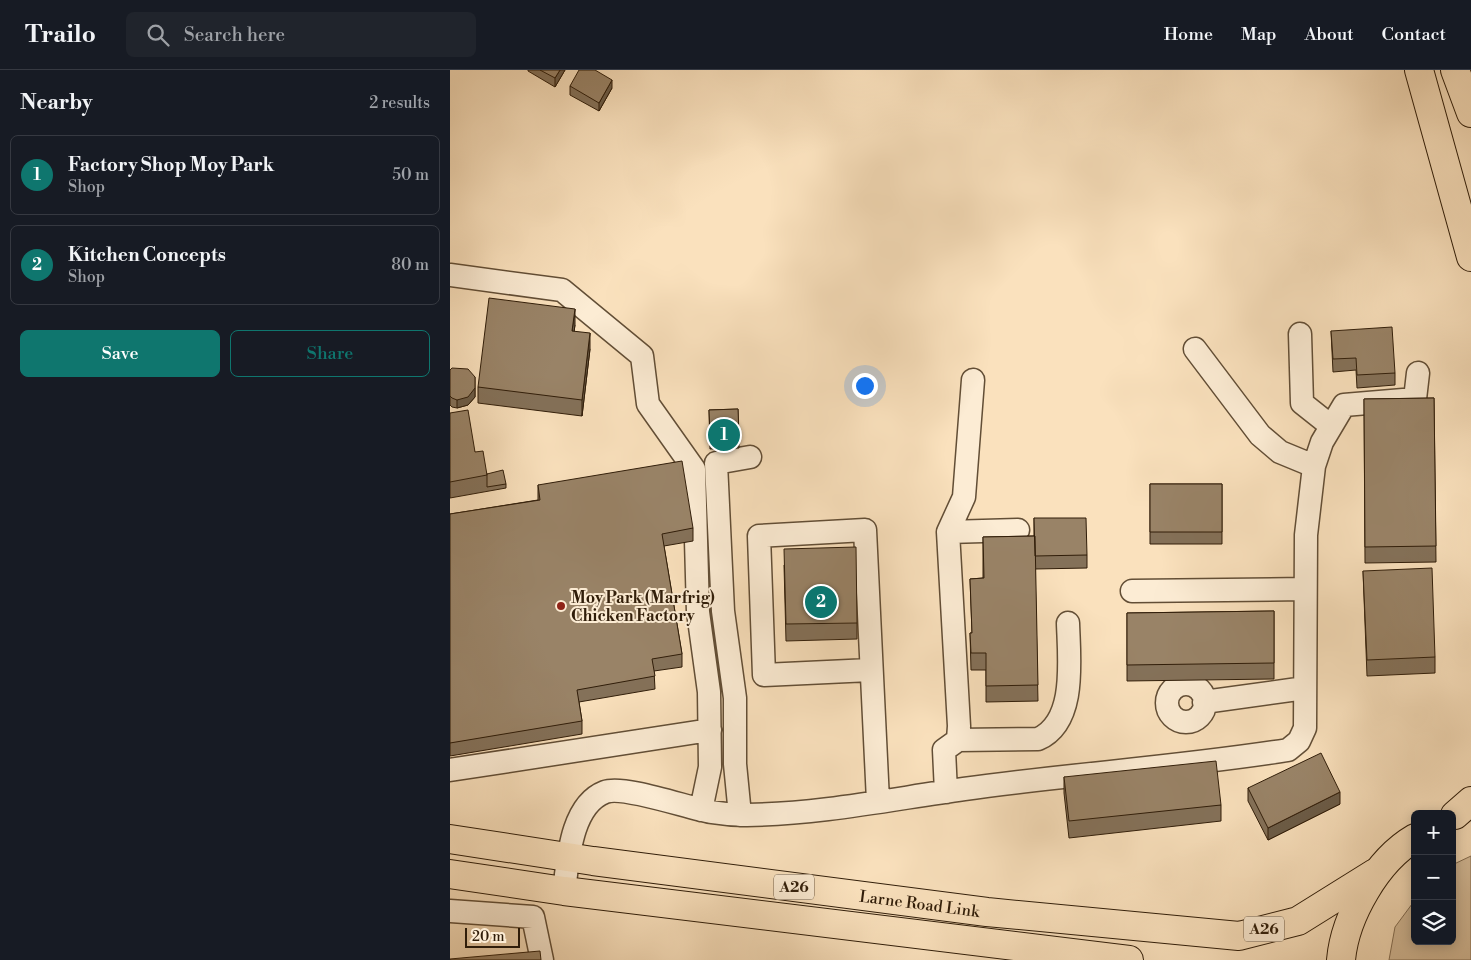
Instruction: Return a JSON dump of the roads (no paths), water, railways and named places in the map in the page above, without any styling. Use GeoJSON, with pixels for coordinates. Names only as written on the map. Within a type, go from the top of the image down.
{"type":"FeatureCollection","features":[{"type":"Feature","properties":{"kind":"main road"},"geometry":{"type":"LineString","coordinates":[[1419,70],[1471,257]]}},
{"type":"Feature","properties":{"kind":"main road"},"geometry":{"type":"LineString","coordinates":[[1455,70],[1471,113]]}},
{"type":"Feature","properties":{"kind":"main road","name":"Larne Road Link"},"geometry":{"type":"LineString","coordinates":[[450,839],[568,857],[987,912],[1239,936],[1298,921],[1375,873]]}},
{"type":"Feature","properties":{"kind":"main road","name":"A26"},"geometry":{"type":"LineString","coordinates":[[1341,960],[1342,944],[1350,923],[1375,873],[1403,845],[1411,840]]}},
{"type":"Feature","properties":{"kind":"main road","name":"Larne Road Link"},"geometry":{"type":"LineString","coordinates":[[453,875],[564,891],[1129,960]]}},
{"type":"Feature","properties":{"kind":"street"},"geometry":{"type":"LineString","coordinates":[[450,274],[562,290],[642,356],[648,404],[694,469],[698,612],[709,692],[710,730],[710,767],[701,810]]}},
{"type":"Feature","properties":{"kind":"street"},"geometry":{"type":"LineString","coordinates":[[1300,334],[1302,403],[1331,426]]}},
{"type":"Feature","properties":{"kind":"street"},"geometry":{"type":"LineString","coordinates":[[1195,349],[1260,435],[1280,452],[1314,466]]}},
{"type":"Feature","properties":{"kind":"street"},"geometry":{"type":"LineString","coordinates":[[564,891],[568,857],[580,814],[590,801],[605,792],[628,792],[701,810],[740,815],[836,808],[946,792],[1288,750],[1299,741],[1305,728],[1306,535],[1314,466],[1322,442],[1344,405],[1415,399],[1418,373]]}},
{"type":"Feature","properties":{"kind":"street"},"geometry":{"type":"LineString","coordinates":[[958,740],[959,726],[948,532],[964,497],[973,380]]}},
{"type":"Feature","properties":{"kind":"street"},"geometry":{"type":"LineString","coordinates":[[740,815],[735,764],[735,698],[723,611],[716,463],[750,457]]}},
{"type":"Feature","properties":{"kind":"street"},"geometry":{"type":"LineString","coordinates":[[870,670],[764,675],[759,536],[865,530],[870,670],[878,801]]}},
{"type":"Feature","properties":{"kind":"street"},"geometry":{"type":"LineString","coordinates":[[948,532],[1018,530]]}},
{"type":"Feature","properties":{"kind":"street"},"geometry":{"type":"LineString","coordinates":[[1132,591],[1306,588]]}},
{"type":"Feature","properties":{"kind":"street"},"geometry":{"type":"LineString","coordinates":[[946,792],[944,750],[958,740],[1038,739],[1048,734],[1057,723],[1069,688],[1068,623]]}},
{"type":"Feature","properties":{"kind":"street"},"geometry":{"type":"LineString","coordinates":[[1204,702],[1305,688]]}},
{"type":"Feature","properties":{"kind":"street"},"geometry":{"type":"LineString","coordinates":[[450,770],[710,730]]}},
{"type":"Feature","properties":{"kind":"street"},"geometry":{"type":"LineString","coordinates":[[450,911],[533,917],[542,960]]}},
{"type":"Feature","properties":{"kind":"place","name":"Factory Shop Moy Park"},"geometry":{"type":"Point","coordinates":[724,435]}},
{"type":"Feature","properties":{"kind":"place","name":"Kitchen Concepts"},"geometry":{"type":"Point","coordinates":[821,602]}},
{"type":"Feature","properties":{"kind":"place","name":"Moy Park (Marfrig) Chicken Factory"},"geometry":{"type":"Point","coordinates":[561,606]}}]}
